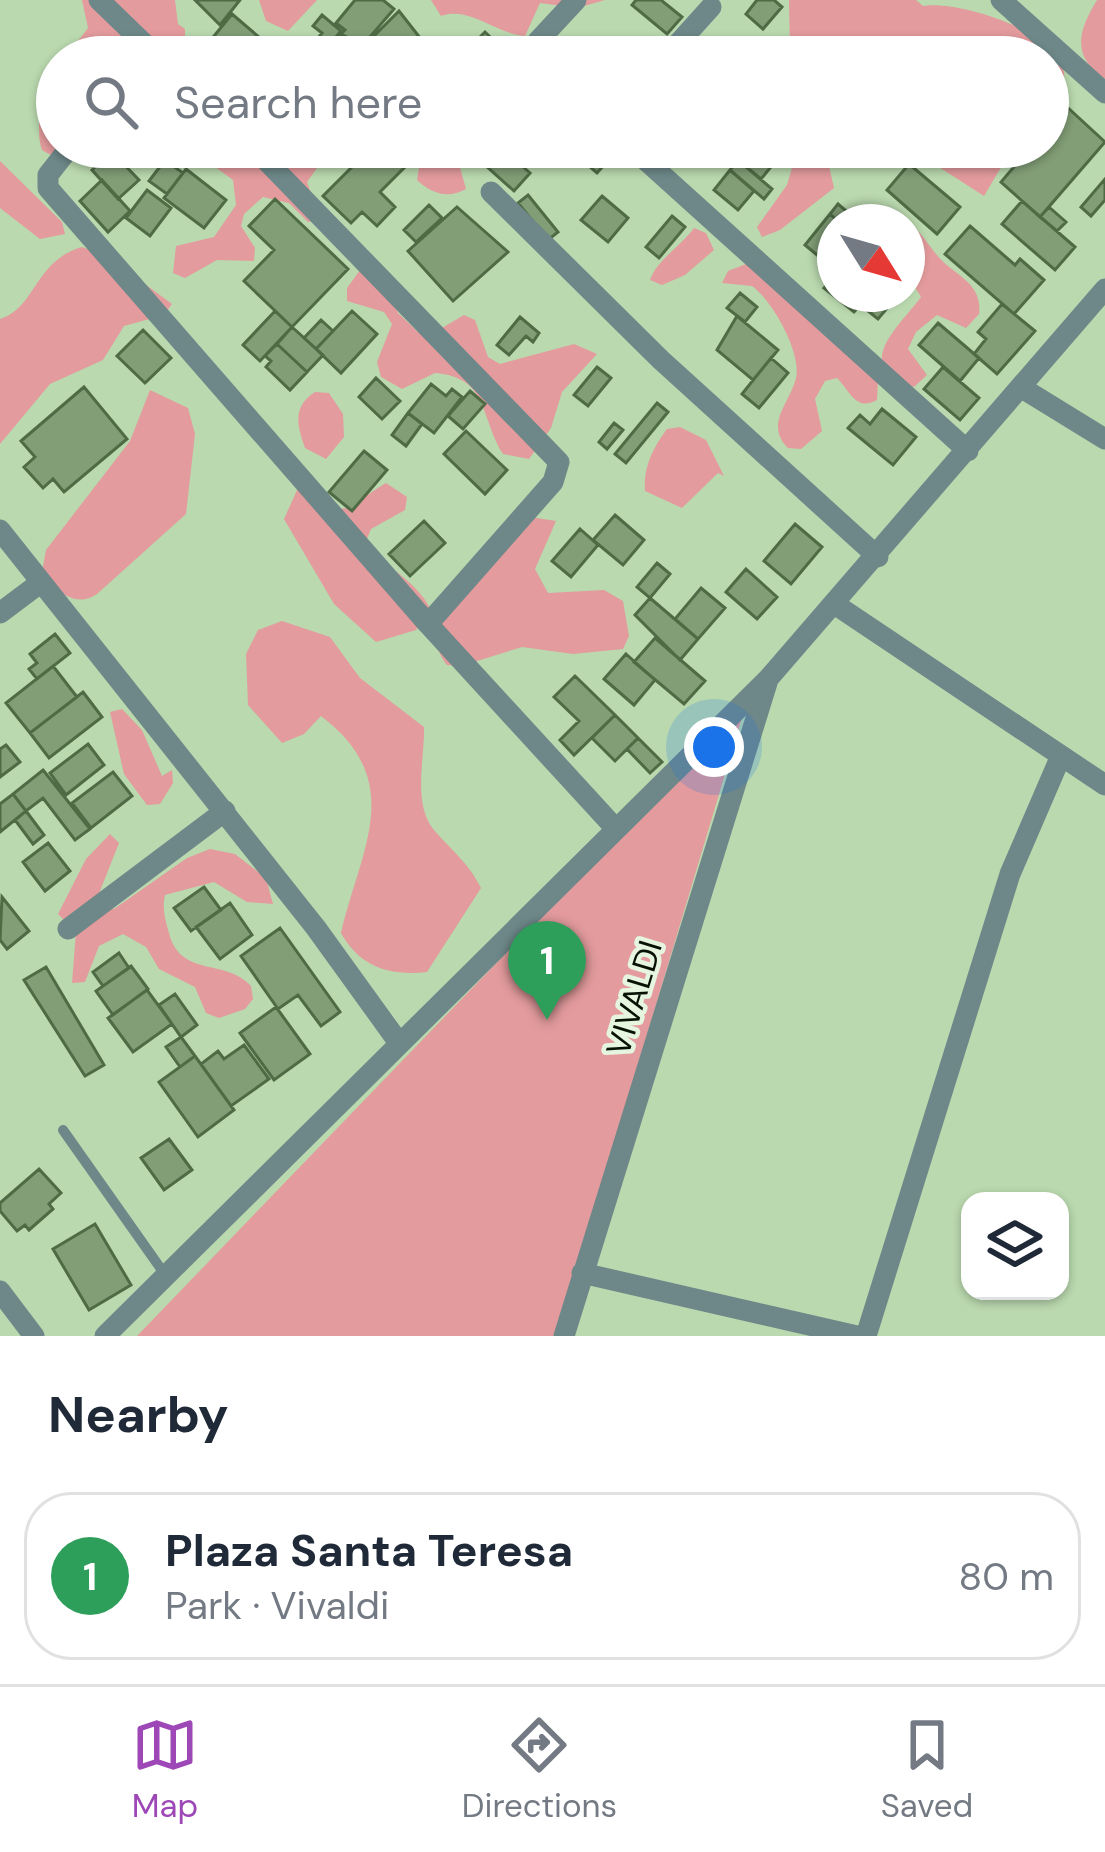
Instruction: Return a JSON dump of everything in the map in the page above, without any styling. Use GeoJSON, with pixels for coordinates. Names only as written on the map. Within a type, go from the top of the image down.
{"type":"FeatureCollection","features":[{"type":"Feature","properties":{"kind":"street"},"geometry":{"type":"LineString","coordinates":[[99,0],[132,36]]}},
{"type":"Feature","properties":{"kind":"street"},"geometry":{"type":"LineString","coordinates":[[543,36],[576,0]]}},
{"type":"Feature","properties":{"kind":"street"},"geometry":{"type":"LineString","coordinates":[[1001,0],[1041,36]]}},
{"type":"Feature","properties":{"kind":"street"},"geometry":{"type":"LineString","coordinates":[[685,36],[711,7]]}},
{"type":"Feature","properties":{"kind":"street"},"geometry":{"type":"LineString","coordinates":[[1069,61],[1105,93]]}},
{"type":"Feature","properties":{"kind":"street"},"geometry":{"type":"LineString","coordinates":[[54,168],[48,188],[428,624],[616,829]]}},
{"type":"Feature","properties":{"kind":"street"},"geometry":{"type":"LineString","coordinates":[[273,168],[560,462],[553,482],[428,624]]}},
{"type":"Feature","properties":{"kind":"street"},"geometry":{"type":"LineString","coordinates":[[654,168],[968,451]]}},
{"type":"Feature","properties":{"kind":"street"},"geometry":{"type":"LineString","coordinates":[[491,192],[661,360],[878,557]]}},
{"type":"Feature","properties":{"kind":"street"},"geometry":{"type":"LineString","coordinates":[[107,1335],[768,680],[1105,289]]}},
{"type":"Feature","properties":{"kind":"street"},"geometry":{"type":"LineString","coordinates":[[1022,388],[1105,440]]}},
{"type":"Feature","properties":{"kind":"street"},"geometry":{"type":"LineString","coordinates":[[0,530],[225,811],[399,1043]]}},
{"type":"Feature","properties":{"kind":"street"},"geometry":{"type":"LineString","coordinates":[[0,613],[40,583]]}},
{"type":"Feature","properties":{"kind":"street"},"geometry":{"type":"LineString","coordinates":[[836,605],[1105,785]]}},
{"type":"Feature","properties":{"kind":"street","name":"VIVALDI"},"geometry":{"type":"LineString","coordinates":[[564,1336],[768,680]]}},
{"type":"Feature","properties":{"kind":"street"},"geometry":{"type":"LineString","coordinates":[[582,1273],[862,1336],[1010,874],[1060,758]]}},
{"type":"Feature","properties":{"kind":"street"},"geometry":{"type":"LineString","coordinates":[[68,929],[225,811]]}},
{"type":"Feature","properties":{"kind":"street"},"geometry":{"type":"LineString","coordinates":[[0,1291],[34,1336]]}},
{"type":"Feature","properties":{"kind":"lane"},"geometry":{"type":"LineString","coordinates":[[63,1130],[166,1276]]}},
{"type":"Feature","properties":{"kind":"shaded area"},"geometry":{"type":"Polygon","coordinates":[[[82,0],[175,0],[185,36],[82,36],[88,28],[82,0]]]}},
{"type":"Feature","properties":{"kind":"shaded area"},"geometry":{"type":"Polygon","coordinates":[[[259,0],[317,0],[288,31],[266,21],[259,0]]]}},
{"type":"Feature","properties":{"kind":"shaded area"},"geometry":{"type":"Polygon","coordinates":[[[431,0],[605,0],[577,8],[540,3],[525,36],[473,17],[441,16],[431,0]]]}},
{"type":"Feature","properties":{"kind":"shaded area"},"geometry":{"type":"Polygon","coordinates":[[[789,0],[916,0],[923,6],[981,13],[1032,36],[790,36],[789,0]]]}},
{"type":"Feature","properties":{"kind":"shaded area"},"geometry":{"type":"Polygon","coordinates":[[[1097,0],[1105,0],[1105,79],[1087,61],[1081,42],[1097,0]]]}},
{"type":"Feature","properties":{"kind":"shaded area"},"geometry":{"type":"Polygon","coordinates":[[[0,161],[62,222],[65,234],[40,239],[0,208],[0,161]]]}},
{"type":"Feature","properties":{"kind":"shaded area"},"geometry":{"type":"Polygon","coordinates":[[[217,168],[317,168],[307,182],[321,220],[308,222],[289,203],[263,197],[244,214],[241,226],[255,248],[254,261],[217,260],[185,278],[173,273],[176,246],[214,237],[236,205],[233,180],[217,168]]]}},
{"type":"Feature","properties":{"kind":"shaded area"},"geometry":{"type":"Polygon","coordinates":[[[419,168],[460,168],[466,189],[440,194],[417,180],[419,168]]]}},
{"type":"Feature","properties":{"kind":"shaded area"},"geometry":{"type":"Polygon","coordinates":[[[792,168],[829,168],[834,188],[780,230],[762,237],[757,227],[787,185],[792,168]]]}},
{"type":"Feature","properties":{"kind":"shaded area"},"geometry":{"type":"Polygon","coordinates":[[[940,168],[1001,168],[984,196],[940,168]]]}},
{"type":"Feature","properties":{"kind":"shaded area"},"geometry":{"type":"Polygon","coordinates":[[[694,228],[706,233],[714,250],[685,275],[662,285],[650,280],[658,266],[694,228]]]}},
{"type":"Feature","properties":{"kind":"shaded area"},"geometry":{"type":"Polygon","coordinates":[[[925,240],[972,286],[979,314],[966,328],[937,315],[916,332],[908,349],[927,375],[914,387],[884,368],[885,345],[909,312],[925,312],[925,240]]]}},
{"type":"Feature","properties":{"kind":"shaded area"},"geometry":{"type":"Polygon","coordinates":[[[82,247],[107,256],[172,304],[164,315],[124,326],[103,360],[50,384],[0,444],[0,319],[21,305],[54,263],[82,247]]]}},
{"type":"Feature","properties":{"kind":"shaded area"},"geometry":{"type":"Polygon","coordinates":[[[754,261],[878,379],[877,400],[870,403],[854,398],[837,378],[825,381],[815,399],[822,431],[801,449],[788,448],[778,430],[797,367],[784,328],[752,286],[722,283],[728,271],[754,261]]]}},
{"type":"Feature","properties":{"kind":"shaded area"},"geometry":{"type":"Polygon","coordinates":[[[377,265],[398,313],[418,332],[442,328],[464,315],[475,320],[488,357],[500,364],[574,344],[597,354],[562,392],[551,428],[529,459],[503,454],[481,402],[465,382],[435,373],[402,389],[381,377],[377,362],[392,324],[384,312],[347,301],[347,288],[363,266],[377,265]]]}},
{"type":"Feature","properties":{"kind":"shaded area"},"geometry":{"type":"Polygon","coordinates":[[[150,390],[188,408],[195,434],[186,514],[97,594],[81,600],[67,596],[41,577],[46,550],[130,441],[150,390]]]}},
{"type":"Feature","properties":{"kind":"shaded area"},"geometry":{"type":"Polygon","coordinates":[[[315,392],[329,393],[343,414],[344,437],[326,459],[305,448],[299,424],[303,404],[315,392]]]}},
{"type":"Feature","properties":{"kind":"shaded area"},"geometry":{"type":"Polygon","coordinates":[[[680,427],[706,440],[724,476],[718,473],[682,508],[645,491],[653,451],[667,429],[680,427]]]}},
{"type":"Feature","properties":{"kind":"shaded area"},"geometry":{"type":"Polygon","coordinates":[[[386,483],[407,497],[405,510],[371,529],[366,541],[430,608],[416,630],[376,642],[334,604],[284,519],[298,488],[345,508],[386,483]]]}},
{"type":"Feature","properties":{"kind":"shaded area"},"geometry":{"type":"Polygon","coordinates":[[[517,515],[556,521],[535,569],[548,593],[604,590],[623,601],[629,636],[623,649],[573,654],[522,647],[461,666],[447,665],[437,643],[443,616],[484,549],[517,515]]]}},
{"type":"Feature","properties":{"kind":"shaded area"},"geometry":{"type":"Polygon","coordinates":[[[282,621],[330,637],[360,678],[424,727],[421,794],[427,819],[481,888],[427,972],[377,967],[357,954],[341,933],[366,845],[371,792],[364,766],[348,741],[321,716],[304,734],[282,743],[248,705],[246,654],[258,630],[282,621]]]}},
{"type":"Feature","properties":{"kind":"shaded area"},"geometry":{"type":"Polygon","coordinates":[[[746,704],[557,1336],[137,1336],[746,704]]]}},
{"type":"Feature","properties":{"kind":"shaded area"},"geometry":{"type":"Polygon","coordinates":[[[122,709],[142,730],[162,776],[172,770],[173,783],[160,804],[147,805],[124,774],[110,712],[122,709]]]}},
{"type":"Feature","properties":{"kind":"shaded area"},"geometry":{"type":"Polygon","coordinates":[[[110,834],[119,843],[100,891],[103,904],[114,909],[187,858],[210,849],[235,854],[266,878],[273,904],[247,902],[214,882],[165,895],[164,900],[175,947],[193,962],[229,972],[251,986],[253,999],[245,1009],[219,1018],[206,1013],[195,987],[159,969],[146,947],[123,934],[99,946],[85,982],[72,983],[76,932],[58,914],[86,859],[110,834]]]}},
{"type":"Feature","properties":{"kind":"building"},"geometry":{"type":"Polygon","coordinates":[[[195,0],[240,0],[220,25],[195,0]]]}},
{"type":"Feature","properties":{"kind":"building"},"geometry":{"type":"Polygon","coordinates":[[[355,0],[383,0],[394,9],[371,36],[345,36],[336,23],[355,0]]]}},
{"type":"Feature","properties":{"kind":"building"},"geometry":{"type":"Polygon","coordinates":[[[636,0],[661,0],[682,17],[667,34],[632,5],[636,0]]]}},
{"type":"Feature","properties":{"kind":"building"},"geometry":{"type":"Polygon","coordinates":[[[757,0],[774,0],[782,7],[763,29],[746,14],[757,0]]]}},
{"type":"Feature","properties":{"kind":"building"},"geometry":{"type":"Polygon","coordinates":[[[399,11],[419,36],[374,36],[399,11]]]}},
{"type":"Feature","properties":{"kind":"building"},"geometry":{"type":"Polygon","coordinates":[[[232,14],[258,36],[214,36],[232,14]]]}},
{"type":"Feature","properties":{"kind":"building"},"geometry":{"type":"Polygon","coordinates":[[[322,15],[341,31],[337,36],[320,36],[322,33],[313,26],[322,15]]]}},
{"type":"Feature","properties":{"kind":"building"},"geometry":{"type":"Polygon","coordinates":[[[1069,109],[1105,142],[1040,217],[1001,182],[1013,168],[1069,168],[1069,109]]]}},
{"type":"Feature","properties":{"kind":"building"},"geometry":{"type":"Polygon","coordinates":[[[127,168],[139,180],[118,199],[92,170],[127,168]]]}},
{"type":"Feature","properties":{"kind":"building"},"geometry":{"type":"Polygon","coordinates":[[[159,168],[183,173],[167,194],[149,181],[159,168]]]}},
{"type":"Feature","properties":{"kind":"building"},"geometry":{"type":"Polygon","coordinates":[[[351,168],[404,168],[380,192],[395,207],[377,226],[362,212],[351,223],[323,196],[351,168]]]}},
{"type":"Feature","properties":{"kind":"building"},"geometry":{"type":"Polygon","coordinates":[[[488,168],[524,168],[530,173],[514,191],[488,168]]]}},
{"type":"Feature","properties":{"kind":"building"},"geometry":{"type":"Polygon","coordinates":[[[747,168],[772,189],[764,199],[730,170],[747,168]]]}},
{"type":"Feature","properties":{"kind":"building"},"geometry":{"type":"Polygon","coordinates":[[[748,168],[770,168],[761,179],[748,168]]]}},
{"type":"Feature","properties":{"kind":"building"},"geometry":{"type":"Polygon","coordinates":[[[906,168],[914,168],[960,207],[937,234],[925,223],[925,204],[903,204],[887,190],[906,168]]]}},
{"type":"Feature","properties":{"kind":"building"},"geometry":{"type":"Polygon","coordinates":[[[186,169],[226,200],[204,228],[164,198],[186,169]]]}},
{"type":"Feature","properties":{"kind":"building"},"geometry":{"type":"Polygon","coordinates":[[[730,170],[754,191],[738,210],[714,190],[730,170]]]}},
{"type":"Feature","properties":{"kind":"building"},"geometry":{"type":"Polygon","coordinates":[[[1105,179],[1105,200],[1091,216],[1081,207],[1105,179]]]}},
{"type":"Feature","properties":{"kind":"building"},"geometry":{"type":"Polygon","coordinates":[[[102,180],[130,211],[108,232],[80,201],[102,180]]]}},
{"type":"Feature","properties":{"kind":"building"},"geometry":{"type":"Polygon","coordinates":[[[147,190],[171,208],[150,236],[126,218],[147,190]]]}},
{"type":"Feature","properties":{"kind":"building"},"geometry":{"type":"Polygon","coordinates":[[[528,195],[558,232],[548,240],[518,203],[528,195]]]}},
{"type":"Feature","properties":{"kind":"building"},"geometry":{"type":"Polygon","coordinates":[[[602,196],[628,218],[608,242],[581,220],[602,196]]]}},
{"type":"Feature","properties":{"kind":"building"},"geometry":{"type":"Polygon","coordinates":[[[275,199],[348,269],[292,327],[244,281],[274,250],[249,226],[275,199]]]}},
{"type":"Feature","properties":{"kind":"building"},"geometry":{"type":"Polygon","coordinates":[[[1022,201],[1075,247],[1055,270],[1002,224],[1022,201]]]}},
{"type":"Feature","properties":{"kind":"building"},"geometry":{"type":"Polygon","coordinates":[[[429,205],[442,218],[416,242],[404,230],[429,205]]]}},
{"type":"Feature","properties":{"kind":"building"},"geometry":{"type":"Polygon","coordinates":[[[457,207],[508,252],[453,301],[408,251],[457,207]]]}},
{"type":"Feature","properties":{"kind":"building"},"geometry":{"type":"Polygon","coordinates":[[[1049,207],[1066,222],[1057,231],[1040,217],[1049,207]]]}},
{"type":"Feature","properties":{"kind":"building"},"geometry":{"type":"Polygon","coordinates":[[[672,216],[685,227],[659,258],[646,247],[672,216]]]}},
{"type":"Feature","properties":{"kind":"building"},"geometry":{"type":"Polygon","coordinates":[[[970,226],[1015,265],[1020,259],[1044,280],[1014,314],[945,254],[970,226]]]}},
{"type":"Feature","properties":{"kind":"building"},"geometry":{"type":"Polygon","coordinates":[[[817,230],[817,255],[805,245],[817,230]]]}},
{"type":"Feature","properties":{"kind":"building"},"geometry":{"type":"Polygon","coordinates":[[[740,293],[757,307],[745,322],[727,308],[740,293]]]}},
{"type":"Feature","properties":{"kind":"building"},"geometry":{"type":"Polygon","coordinates":[[[1002,304],[1035,331],[997,374],[974,354],[986,339],[978,332],[1002,304]]]}},
{"type":"Feature","properties":{"kind":"building"},"geometry":{"type":"Polygon","coordinates":[[[275,311],[292,327],[260,361],[243,345],[275,311]]]}},
{"type":"Feature","properties":{"kind":"building"},"geometry":{"type":"Polygon","coordinates":[[[352,311],[377,334],[341,373],[316,349],[352,311]]]}},
{"type":"Feature","properties":{"kind":"building"},"geometry":{"type":"Polygon","coordinates":[[[737,316],[778,350],[753,380],[717,350],[737,316]]]}},
{"type":"Feature","properties":{"kind":"building"},"geometry":{"type":"Polygon","coordinates":[[[520,317],[539,333],[533,342],[526,336],[509,355],[497,345],[520,317]]]}},
{"type":"Feature","properties":{"kind":"building"},"geometry":{"type":"Polygon","coordinates":[[[321,320],[333,331],[316,349],[304,338],[321,320]]]}},
{"type":"Feature","properties":{"kind":"building"},"geometry":{"type":"Polygon","coordinates":[[[938,323],[979,358],[960,381],[919,345],[938,323]]]}},
{"type":"Feature","properties":{"kind":"building"},"geometry":{"type":"Polygon","coordinates":[[[292,327],[323,355],[307,372],[277,344],[292,327]]]}},
{"type":"Feature","properties":{"kind":"building"},"geometry":{"type":"Polygon","coordinates":[[[143,330],[171,358],[145,383],[117,356],[143,330]]]}},
{"type":"Feature","properties":{"kind":"building"},"geometry":{"type":"Polygon","coordinates":[[[277,344],[307,372],[290,390],[266,367],[271,361],[265,356],[277,344]]]}},
{"type":"Feature","properties":{"kind":"building"},"geometry":{"type":"Polygon","coordinates":[[[771,358],[788,373],[759,408],[742,394],[771,358]]]}},
{"type":"Feature","properties":{"kind":"building"},"geometry":{"type":"Polygon","coordinates":[[[597,367],[611,378],[588,406],[574,395],[597,367]]]}},
{"type":"Feature","properties":{"kind":"building"},"geometry":{"type":"Polygon","coordinates":[[[943,367],[979,398],[960,420],[924,389],[943,367]]]}},
{"type":"Feature","properties":{"kind":"building"},"geometry":{"type":"Polygon","coordinates":[[[376,378],[400,401],[382,419],[359,397],[376,378]]]}},
{"type":"Feature","properties":{"kind":"building"},"geometry":{"type":"Polygon","coordinates":[[[431,384],[446,396],[452,389],[462,397],[434,433],[408,413],[431,384]]]}},
{"type":"Feature","properties":{"kind":"building"},"geometry":{"type":"Polygon","coordinates":[[[84,387],[127,439],[64,492],[53,479],[43,488],[24,467],[35,457],[21,441],[84,387]]]}},
{"type":"Feature","properties":{"kind":"building"},"geometry":{"type":"Polygon","coordinates":[[[470,391],[485,404],[463,429],[448,416],[470,391]]]}},
{"type":"Feature","properties":{"kind":"building"},"geometry":{"type":"Polygon","coordinates":[[[657,403],[668,412],[626,463],[615,454],[657,403]]]}},
{"type":"Feature","properties":{"kind":"building"},"geometry":{"type":"Polygon","coordinates":[[[882,409],[916,437],[893,465],[848,428],[860,415],[870,424],[882,409]]]}},
{"type":"Feature","properties":{"kind":"building"},"geometry":{"type":"Polygon","coordinates":[[[408,413],[422,424],[406,446],[392,435],[408,413]]]}},
{"type":"Feature","properties":{"kind":"building"},"geometry":{"type":"Polygon","coordinates":[[[614,423],[623,430],[607,449],[599,442],[614,423]]]}},
{"type":"Feature","properties":{"kind":"building"},"geometry":{"type":"Polygon","coordinates":[[[466,431],[507,470],[485,494],[444,454],[466,431]]]}},
{"type":"Feature","properties":{"kind":"building"},"geometry":{"type":"Polygon","coordinates":[[[364,451],[387,470],[352,511],[329,492],[364,451]]]}},
{"type":"Feature","properties":{"kind":"building"},"geometry":{"type":"Polygon","coordinates":[[[615,515],[644,540],[623,565],[593,540],[615,515]]]}},
{"type":"Feature","properties":{"kind":"building"},"geometry":{"type":"Polygon","coordinates":[[[424,521],[445,543],[410,576],[389,554],[424,521]]]}},
{"type":"Feature","properties":{"kind":"building"},"geometry":{"type":"Polygon","coordinates":[[[795,524],[822,547],[791,584],[764,561],[795,524]]]}},
{"type":"Feature","properties":{"kind":"building"},"geometry":{"type":"Polygon","coordinates":[[[580,529],[598,545],[571,577],[552,561],[580,529]]]}},
{"type":"Feature","properties":{"kind":"building"},"geometry":{"type":"Polygon","coordinates":[[[657,563],[670,574],[650,598],[637,587],[657,563]]]}},
{"type":"Feature","properties":{"kind":"building"},"geometry":{"type":"Polygon","coordinates":[[[746,569],[777,597],[757,619],[726,592],[746,569]]]}},
{"type":"Feature","properties":{"kind":"building"},"geometry":{"type":"Polygon","coordinates":[[[701,588],[725,608],[698,639],[675,619],[701,588]]]}},
{"type":"Feature","properties":{"kind":"building"},"geometry":{"type":"Polygon","coordinates":[[[650,598],[698,639],[680,660],[635,615],[650,598]]]}},
{"type":"Feature","properties":{"kind":"building"},"geometry":{"type":"Polygon","coordinates":[[[55,634],[70,653],[37,679],[29,669],[37,663],[30,654],[55,634]]]}},
{"type":"Feature","properties":{"kind":"building"},"geometry":{"type":"Polygon","coordinates":[[[655,638],[705,681],[684,704],[634,662],[655,638]]]}},
{"type":"Feature","properties":{"kind":"building"},"geometry":{"type":"Polygon","coordinates":[[[626,654],[655,680],[634,705],[604,679],[626,654]]]}},
{"type":"Feature","properties":{"kind":"building"},"geometry":{"type":"Polygon","coordinates":[[[53,666],[77,697],[30,733],[6,703],[53,666]]]}},
{"type":"Feature","properties":{"kind":"building"},"geometry":{"type":"Polygon","coordinates":[[[575,676],[615,715],[574,755],[560,740],[579,721],[554,697],[575,676]]]}},
{"type":"Feature","properties":{"kind":"building"},"geometry":{"type":"Polygon","coordinates":[[[83,692],[102,717],[49,758],[30,733],[83,692]]]}},
{"type":"Feature","properties":{"kind":"building"},"geometry":{"type":"Polygon","coordinates":[[[615,715],[638,738],[615,761],[592,738],[615,715]]]}},
{"type":"Feature","properties":{"kind":"building"},"geometry":{"type":"Polygon","coordinates":[[[638,738],[662,762],[650,773],[627,749],[638,738]]]}},
{"type":"Feature","properties":{"kind":"building"},"geometry":{"type":"Polygon","coordinates":[[[88,744],[104,765],[66,795],[50,773],[88,744]]]}},
{"type":"Feature","properties":{"kind":"building"},"geometry":{"type":"Polygon","coordinates":[[[6,745],[20,762],[0,777],[0,749],[6,745]]]}},
{"type":"Feature","properties":{"kind":"building"},"geometry":{"type":"Polygon","coordinates":[[[43,770],[90,829],[75,840],[43,798],[26,811],[13,794],[43,770]]]}},
{"type":"Feature","properties":{"kind":"building"},"geometry":{"type":"Polygon","coordinates":[[[113,772],[132,796],[91,828],[72,803],[113,772]]]}},
{"type":"Feature","properties":{"kind":"building"},"geometry":{"type":"Polygon","coordinates":[[[13,794],[26,811],[0,832],[0,804],[13,794]]]}},
{"type":"Feature","properties":{"kind":"building"},"geometry":{"type":"Polygon","coordinates":[[[26,811],[44,835],[33,844],[15,820],[26,811]]]}},
{"type":"Feature","properties":{"kind":"building"},"geometry":{"type":"Polygon","coordinates":[[[48,843],[70,871],[45,891],[23,862],[48,843]]]}},
{"type":"Feature","properties":{"kind":"building"},"geometry":{"type":"Polygon","coordinates":[[[204,887],[221,910],[191,931],[174,908],[204,887]]]}},
{"type":"Feature","properties":{"kind":"building"},"geometry":{"type":"Polygon","coordinates":[[[2,897],[29,931],[7,949],[0,940],[2,897]]]}},
{"type":"Feature","properties":{"kind":"building"},"geometry":{"type":"Polygon","coordinates":[[[230,903],[252,935],[220,959],[196,927],[230,903]]]}},
{"type":"Feature","properties":{"kind":"building"},"geometry":{"type":"Polygon","coordinates":[[[280,928],[340,1012],[321,1026],[298,995],[278,1009],[241,956],[280,928]]]}},
{"type":"Feature","properties":{"kind":"building"},"geometry":{"type":"Polygon","coordinates":[[[119,953],[129,968],[103,986],[93,972],[119,953]]]}},
{"type":"Feature","properties":{"kind":"building"},"geometry":{"type":"Polygon","coordinates":[[[131,966],[148,989],[113,1015],[96,991],[131,966]]]}},
{"type":"Feature","properties":{"kind":"building"},"geometry":{"type":"Polygon","coordinates":[[[46,967],[104,1065],[85,1076],[24,980],[46,967]]]}},
{"type":"Feature","properties":{"kind":"building"},"geometry":{"type":"Polygon","coordinates":[[[147,990],[172,1024],[133,1052],[108,1018],[147,990]]]}},
{"type":"Feature","properties":{"kind":"building"},"geometry":{"type":"Polygon","coordinates":[[[175,994],[197,1025],[181,1037],[159,1005],[175,994]]]}},
{"type":"Feature","properties":{"kind":"building"},"geometry":{"type":"Polygon","coordinates":[[[276,1007],[310,1054],[274,1080],[240,1033],[276,1007]]]}},
{"type":"Feature","properties":{"kind":"building"},"geometry":{"type":"Polygon","coordinates":[[[181,1037],[195,1056],[180,1067],[166,1047],[181,1037]]]}},
{"type":"Feature","properties":{"kind":"building"},"geometry":{"type":"Polygon","coordinates":[[[244,1045],[269,1079],[231,1106],[201,1064],[218,1051],[224,1059],[244,1045]]]}},
{"type":"Feature","properties":{"kind":"building"},"geometry":{"type":"Polygon","coordinates":[[[195,1056],[234,1110],[198,1137],[159,1082],[195,1056]]]}},
{"type":"Feature","properties":{"kind":"building"},"geometry":{"type":"Polygon","coordinates":[[[169,1139],[192,1170],[164,1190],[141,1158],[169,1139]]]}},
{"type":"Feature","properties":{"kind":"building"},"geometry":{"type":"Polygon","coordinates":[[[39,1169],[61,1193],[49,1204],[53,1209],[29,1230],[25,1225],[17,1231],[0,1211],[0,1203],[39,1169]]]}},
{"type":"Feature","properties":{"kind":"building"},"geometry":{"type":"Polygon","coordinates":[[[95,1224],[131,1285],[89,1310],[53,1249],[95,1224]]]}},
{"type":"Feature","properties":{"kind":"place","name":"Plaza Santa Teresa"},"geometry":{"type":"Point","coordinates":[547,1020]}}]}
